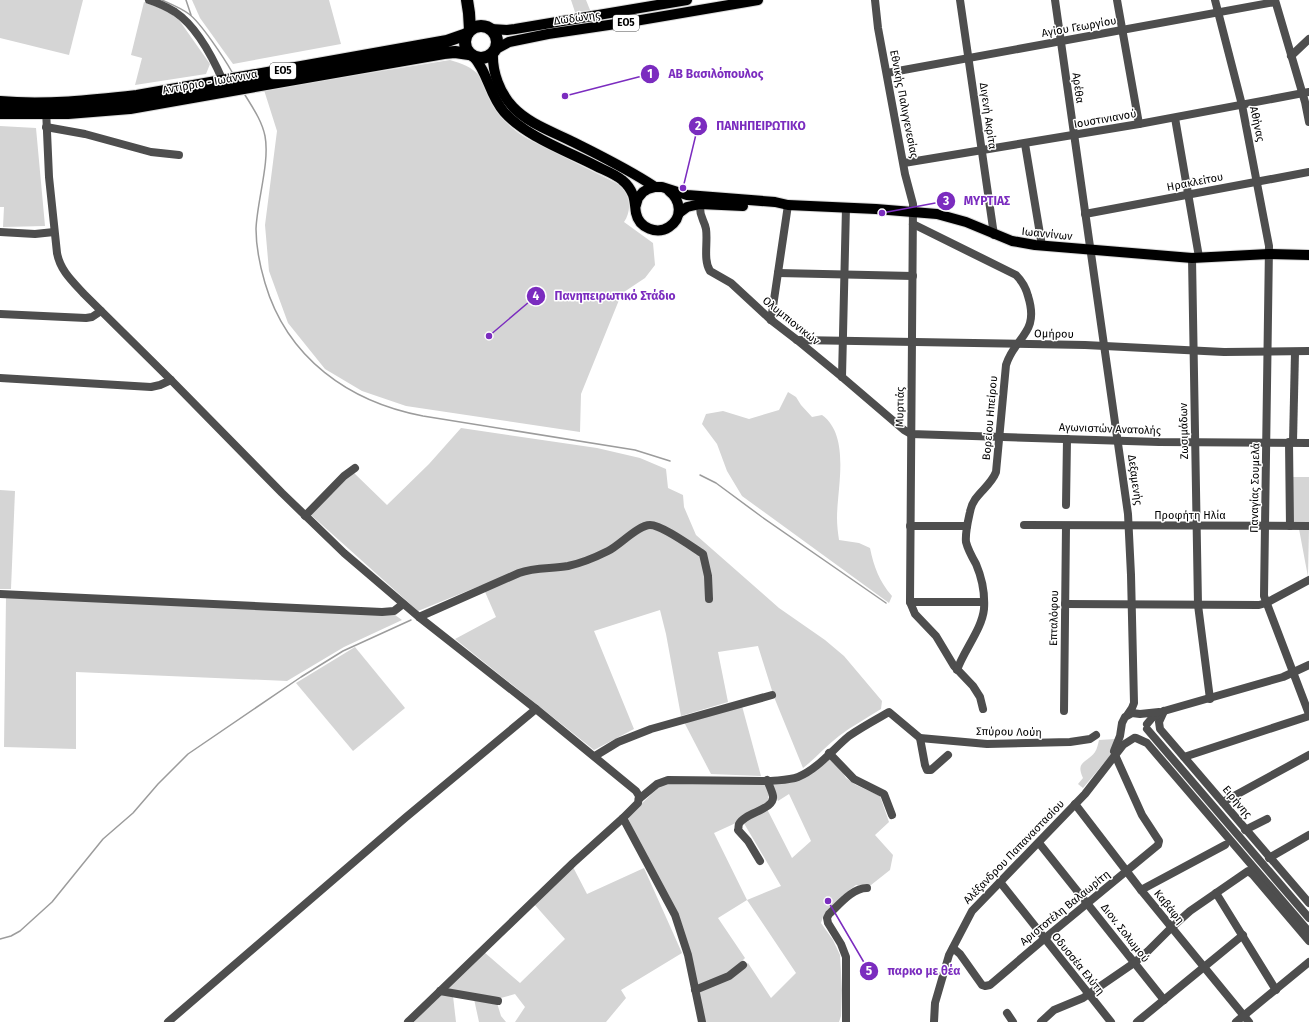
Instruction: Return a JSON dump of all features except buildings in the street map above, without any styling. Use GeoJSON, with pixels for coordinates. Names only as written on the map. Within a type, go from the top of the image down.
{"type":"FeatureCollection","features":[{"type":"Feature","properties":{"kind":"highway"},"geometry":{"type":"LineString","coordinates":[[467,2],[475,17],[494,32],[497,41],[495,51]]}},
{"type":"Feature","properties":{"kind":"highway"},"geometry":{"type":"LineString","coordinates":[[467,2],[469,12],[468,32],[465,46],[471,55]]}},
{"type":"Feature","properties":{"kind":"highway","name":"ΕΟ5"},"geometry":{"type":"LineString","coordinates":[[468,32],[477,26],[488,28]]}},
{"type":"Feature","properties":{"kind":"highway","name":"Αντίρριο - Ιωάννινα"},"geometry":{"type":"LineString","coordinates":[[0,113],[115,99],[223,81],[448,41],[468,32]]}},
{"type":"Feature","properties":{"kind":"highway","name":"ΕΟ5"},"geometry":{"type":"LineString","coordinates":[[471,55],[482,59],[490,56],[495,51]]}},
{"type":"Feature","properties":{"kind":"highway","name":"Αντίρριο - Ιωάννινα"},"geometry":{"type":"LineString","coordinates":[[0,102],[46,108],[68,113],[130,108],[444,53],[455,52],[471,55]]}},
{"type":"Feature","properties":{"kind":"main road","name":"Δωδώνης"},"geometry":{"type":"LineString","coordinates":[[488,28],[507,30],[515,29],[686,0]]}},
{"type":"Feature","properties":{"kind":"main road","name":"Δωδώνης"},"geometry":{"type":"LineString","coordinates":[[495,51],[509,42],[530,37],[758,0]]}},
{"type":"Feature","properties":{"kind":"main road"},"geometry":{"type":"LineString","coordinates":[[495,51],[495,71],[503,92],[513,107],[520,113],[536,124],[608,160],[655,187]]}},
{"type":"Feature","properties":{"kind":"main road"},"geometry":{"type":"LineString","coordinates":[[471,55],[482,68],[498,104],[512,120],[533,134],[622,180],[633,194],[636,206]]}},
{"type":"Feature","properties":{"kind":"main road"},"geometry":{"type":"LineString","coordinates":[[668,189],[677,199],[679,206],[679,213],[676,220],[665,229],[657,230],[644,226],[636,213],[638,198],[642,192],[655,187],[662,187],[687,195],[775,202],[788,205]]}},
{"type":"Feature","properties":{"kind":"main road"},"geometry":{"type":"LineString","coordinates":[[679,213],[687,207],[700,204],[766,208],[788,205]]}},
{"type":"Feature","properties":{"kind":"main road","name":"Ιωαννίνων"},"geometry":{"type":"LineString","coordinates":[[788,205],[846,207],[937,214],[966,222],[994,235],[1018,243],[1042,246],[1196,257],[1269,254],[1309,255]]}},
{"type":"Feature","properties":{"kind":"street"},"geometry":{"type":"LineString","coordinates":[[149,0],[174,11],[184,19],[212,59],[223,81]]}},
{"type":"Feature","properties":{"kind":"street","name":"Εθνικής Παλιγγενεσίας"},"geometry":{"type":"LineString","coordinates":[[875,0],[878,28],[912,198],[913,212]]}},
{"type":"Feature","properties":{"kind":"street","name":"Διγενή Ακρίτα"},"geometry":{"type":"LineString","coordinates":[[960,0],[994,235]]}},
{"type":"Feature","properties":{"kind":"street","name":"Αρέθα"},"geometry":{"type":"LineString","coordinates":[[1054,0],[1090,250]]}},
{"type":"Feature","properties":{"kind":"street"},"geometry":{"type":"LineString","coordinates":[[1117,0],[1139,124]]}},
{"type":"Feature","properties":{"kind":"street","name":"Αθήνας"},"geometry":{"type":"LineString","coordinates":[[1214,0],[1242,105],[1268,239],[1269,254]]}},
{"type":"Feature","properties":{"kind":"street"},"geometry":{"type":"LineString","coordinates":[[1275,1],[1291,56],[1306,93],[1309,122]]}},
{"type":"Feature","properties":{"kind":"street","name":"Αγίου Γεωργίου"},"geometry":{"type":"LineString","coordinates":[[888,73],[1218,13],[1258,2],[1275,1]]}},
{"type":"Feature","properties":{"kind":"street"},"geometry":{"type":"LineString","coordinates":[[1291,56],[1309,40]]}},
{"type":"Feature","properties":{"kind":"street","name":"Ιουστινιανού"},"geometry":{"type":"LineString","coordinates":[[904,164],[1074,136],[1306,93]]}},
{"type":"Feature","properties":{"kind":"street"},"geometry":{"type":"LineString","coordinates":[[46,108],[49,177],[54,232],[58,256],[63,270],[101,311],[305,516],[344,553],[419,617],[595,756],[636,791],[639,798]]}},
{"type":"Feature","properties":{"kind":"street","name":"Ζωσιμάδων"},"geometry":{"type":"LineString","coordinates":[[1175,118],[1189,194],[1196,257],[1194,352],[1198,605],[1210,699]]}},
{"type":"Feature","properties":{"kind":"street"},"geometry":{"type":"LineString","coordinates":[[46,128],[85,134],[151,152],[179,155]]}},
{"type":"Feature","properties":{"kind":"street"},"geometry":{"type":"LineString","coordinates":[[1025,144],[1042,246]]}},
{"type":"Feature","properties":{"kind":"street","name":"Ηρακλείτου"},"geometry":{"type":"LineString","coordinates":[[1085,214],[1309,172]]}},
{"type":"Feature","properties":{"kind":"street","name":"Ολυμπιονικών"},"geometry":{"type":"LineString","coordinates":[[700,204],[701,217],[706,228],[708,269],[731,282],[771,320],[842,377],[904,430],[911,434]]}},
{"type":"Feature","properties":{"kind":"street"},"geometry":{"type":"LineString","coordinates":[[771,320],[788,205]]}},
{"type":"Feature","properties":{"kind":"street"},"geometry":{"type":"LineString","coordinates":[[842,377],[846,207]]}},
{"type":"Feature","properties":{"kind":"street","name":"Μυρτιάς"},"geometry":{"type":"LineString","coordinates":[[910,602],[913,212]]}},
{"type":"Feature","properties":{"kind":"street","name":"Βορείου Ηπείρου"},"geometry":{"type":"LineString","coordinates":[[913,224],[1013,273],[1021,280],[1029,297],[1032,315],[1027,332],[1012,350],[1006,365],[995,476],[972,503],[967,526],[966,543],[980,573],[983,585],[984,612],[957,670]]}},
{"type":"Feature","properties":{"kind":"street"},"geometry":{"type":"LineString","coordinates":[[0,232],[36,234],[54,232]]}},
{"type":"Feature","properties":{"kind":"street","name":"Δεξαμενής"},"geometry":{"type":"LineString","coordinates":[[1090,250],[1105,347],[1129,526],[1134,703],[1128,714]]}},
{"type":"Feature","properties":{"kind":"street","name":"Παναγίας Σουμελά"},"geometry":{"type":"LineString","coordinates":[[1269,254],[1264,593],[1266,603],[1309,715]]}},
{"type":"Feature","properties":{"kind":"street"},"geometry":{"type":"LineString","coordinates":[[778,273],[912,276]]}},
{"type":"Feature","properties":{"kind":"street"},"geometry":{"type":"LineString","coordinates":[[0,314],[86,318],[92,317],[101,311]]}},
{"type":"Feature","properties":{"kind":"street","name":"Ομήρου"},"geometry":{"type":"LineString","coordinates":[[797,340],[1018,344],[1194,352],[1309,351]]}},
{"type":"Feature","properties":{"kind":"street"},"geometry":{"type":"LineString","coordinates":[[1290,526],[1291,442],[1295,352]]}},
{"type":"Feature","properties":{"kind":"street"},"geometry":{"type":"LineString","coordinates":[[0,378],[151,386],[160,385],[171,380]]}},
{"type":"Feature","properties":{"kind":"street","name":"Αγωνιστών Ανατολής"},"geometry":{"type":"LineString","coordinates":[[911,434],[1195,442],[1309,443]]}},
{"type":"Feature","properties":{"kind":"street"},"geometry":{"type":"LineString","coordinates":[[1066,505],[1067,439]]}},
{"type":"Feature","properties":{"kind":"street"},"geometry":{"type":"LineString","coordinates":[[305,516],[344,476],[355,468]]}},
{"type":"Feature","properties":{"kind":"street"},"geometry":{"type":"LineString","coordinates":[[419,617],[530,569],[570,565],[595,557],[614,548],[641,527],[648,525],[661,528],[703,554],[706,562],[709,599]]}},
{"type":"Feature","properties":{"kind":"street","name":"Προφήτη Ηλία"},"geometry":{"type":"LineString","coordinates":[[1024,525],[1309,526]]}},
{"type":"Feature","properties":{"kind":"street"},"geometry":{"type":"LineString","coordinates":[[910,526],[967,526]]}},
{"type":"Feature","properties":{"kind":"street","name":"Επταλόφου"},"geometry":{"type":"LineString","coordinates":[[1064,711],[1066,526]]}},
{"type":"Feature","properties":{"kind":"street"},"geometry":{"type":"LineString","coordinates":[[1065,604],[1259,605],[1266,603],[1309,580]]}},
{"type":"Feature","properties":{"kind":"street"},"geometry":{"type":"LineString","coordinates":[[0,594],[382,612],[394,611],[403,604]]}},
{"type":"Feature","properties":{"kind":"street"},"geometry":{"type":"LineString","coordinates":[[910,602],[984,602]]}},
{"type":"Feature","properties":{"kind":"street","name":"Σπύρου Λούη"},"geometry":{"type":"LineString","coordinates":[[910,602],[915,614],[936,636],[957,670],[973,686],[980,697],[983,709]]}},
{"type":"Feature","properties":{"kind":"street"},"geometry":{"type":"LineString","coordinates":[[1112,758],[1122,728],[1123,720],[1128,714],[1164,711],[1210,699],[1293,673],[1309,665]]}},
{"type":"Feature","properties":{"kind":"street"},"geometry":{"type":"LineString","coordinates":[[595,756],[618,742],[651,729],[772,695]]}},
{"type":"Feature","properties":{"kind":"street"},"geometry":{"type":"LineString","coordinates":[[168,1022],[393,828],[536,708]]}},
{"type":"Feature","properties":{"kind":"street"},"geometry":{"type":"LineString","coordinates":[[1135,738],[1142,736],[1152,718],[1164,711]]}},
{"type":"Feature","properties":{"kind":"street","name":"Ειρήνης"},"geometry":{"type":"LineString","coordinates":[[1164,711],[1159,722],[1160,729],[1269,858],[1308,899]]}},
{"type":"Feature","properties":{"kind":"street"},"geometry":{"type":"LineString","coordinates":[[408,1022],[638,803],[639,798],[657,784],[668,780],[785,780],[798,777],[808,771],[862,727],[889,712],[920,738],[925,766],[928,770],[931,770],[948,755]]}},
{"type":"Feature","properties":{"kind":"street"},"geometry":{"type":"LineString","coordinates":[[1140,714],[1146,720],[1147,726],[1309,918]]}},
{"type":"Feature","properties":{"kind":"street"},"geometry":{"type":"LineString","coordinates":[[1184,757],[1309,715]]}},
{"type":"Feature","properties":{"kind":"street"},"geometry":{"type":"LineString","coordinates":[[1122,728],[1126,735],[1147,743],[1309,932]]}},
{"type":"Feature","properties":{"kind":"street","name":"Σπύρου Λούη"},"geometry":{"type":"LineString","coordinates":[[920,738],[987,744],[1056,743],[1090,739],[1096,736]]}},
{"type":"Feature","properties":{"kind":"street","name":"Αλέξανδρου Παπαναστασίου"},"geometry":{"type":"LineString","coordinates":[[934,1022],[935,1003],[944,971],[953,948],[972,911],[1075,804],[1123,744],[1135,738]]}},
{"type":"Feature","properties":{"kind":"street"},"geometry":{"type":"LineString","coordinates":[[830,753],[854,779],[884,794],[892,815]]}},
{"type":"Feature","properties":{"kind":"street"},"geometry":{"type":"LineString","coordinates":[[1223,802],[1309,755]]}},
{"type":"Feature","properties":{"kind":"street","name":"Αριστοτέλη Βαλαωρίτη"},"geometry":{"type":"LineString","coordinates":[[953,948],[960,954],[982,985],[990,985],[1158,845],[1159,841],[1142,815],[1112,758]]}},
{"type":"Feature","properties":{"kind":"street"},"geometry":{"type":"LineString","coordinates":[[760,861],[748,841],[738,830],[740,823],[745,818],[772,802],[773,796],[767,780]]}},
{"type":"Feature","properties":{"kind":"street","name":"Καβάφη"},"geometry":{"type":"LineString","coordinates":[[1075,804],[1171,928],[1246,1019]]}},
{"type":"Feature","properties":{"kind":"street"},"geometry":{"type":"LineString","coordinates":[[622,818],[675,914],[688,955],[702,1022]]}},
{"type":"Feature","properties":{"kind":"street"},"geometry":{"type":"LineString","coordinates":[[1245,830],[1267,818]]}},
{"type":"Feature","properties":{"kind":"street"},"geometry":{"type":"LineString","coordinates":[[1269,858],[1309,835]]}},
{"type":"Feature","properties":{"kind":"street","name":"Διον. Σολωμού"},"geometry":{"type":"LineString","coordinates":[[1039,843],[1164,1000]]}},
{"type":"Feature","properties":{"kind":"street"},"geometry":{"type":"LineString","coordinates":[[1141,890],[1225,845]]}},
{"type":"Feature","properties":{"kind":"street"},"geometry":{"type":"LineString","coordinates":[[1041,1022],[1054,1010],[1088,994],[1134,963],[1190,911],[1248,871],[1309,941]]}},
{"type":"Feature","properties":{"kind":"street","name":"Οδυσσέα Ελύτη"},"geometry":{"type":"LineString","coordinates":[[1000,882],[1111,1022]]}},
{"type":"Feature","properties":{"kind":"street"},"geometry":{"type":"LineString","coordinates":[[846,1022],[846,957],[841,944],[828,923],[827,918],[829,914],[855,891],[868,888]]}},
{"type":"Feature","properties":{"kind":"street"},"geometry":{"type":"LineString","coordinates":[[1216,893],[1276,990]]}},
{"type":"Feature","properties":{"kind":"street"},"geometry":{"type":"LineString","coordinates":[[1137,1022],[1243,935]]}},
{"type":"Feature","properties":{"kind":"street"},"geometry":{"type":"LineString","coordinates":[[1236,1022],[1246,1019],[1276,990],[1309,962]]}},
{"type":"Feature","properties":{"kind":"street"},"geometry":{"type":"LineString","coordinates":[[695,990],[729,976],[743,965]]}},
{"type":"Feature","properties":{"kind":"street"},"geometry":{"type":"LineString","coordinates":[[440,991],[498,1001]]}},
{"type":"Feature","properties":{"kind":"street"},"geometry":{"type":"LineString","coordinates":[[1007,1013],[1013,1022]]}},
{"type":"Feature","properties":{"kind":"shaded area"},"geometry":{"type":"Polygon","coordinates":[[[0,0],[83,0],[69,55],[0,38],[0,0]]]}},
{"type":"Feature","properties":{"kind":"shaded area"},"geometry":{"type":"Polygon","coordinates":[[[192,0],[329,0],[341,44],[233,64],[200,18],[192,0]]]}},
{"type":"Feature","properties":{"kind":"shaded area"},"geometry":{"type":"Polygon","coordinates":[[[571,0],[586,0],[590,10],[575,12],[571,0]]]}},
{"type":"Feature","properties":{"kind":"shaded area"},"geometry":{"type":"Polygon","coordinates":[[[144,2],[167,11],[179,20],[210,64],[206,74],[135,85],[142,58],[131,55],[144,2]]]}},
{"type":"Feature","properties":{"kind":"shaded area"},"geometry":{"type":"Polygon","coordinates":[[[450,60],[466,66],[479,76],[497,112],[518,132],[528,139],[622,186],[627,195],[629,204],[627,217],[624,222],[653,243],[655,265],[645,278],[624,292],[619,300],[581,394],[580,432],[406,406],[362,391],[325,369],[288,323],[269,271],[265,225],[277,131],[264,90],[450,60]]]}},
{"type":"Feature","properties":{"kind":"shaded area"},"geometry":{"type":"Polygon","coordinates":[[[0,126],[36,128],[45,226],[3,227],[4,207],[0,207],[0,126]]]}},
{"type":"Feature","properties":{"kind":"shaded area"},"geometry":{"type":"Polygon","coordinates":[[[788,392],[796,397],[812,417],[822,415],[831,424],[837,436],[840,463],[837,518],[839,540],[859,543],[870,548],[878,574],[892,596],[889,603],[742,496],[727,471],[717,444],[702,424],[706,414],[723,411],[749,419],[779,410],[788,392]]]}},
{"type":"Feature","properties":{"kind":"shaded area"},"geometry":{"type":"Polygon","coordinates":[[[461,428],[597,448],[640,458],[666,469],[668,488],[683,495],[684,507],[696,535],[779,608],[825,640],[844,656],[882,701],[881,709],[839,736],[803,768],[774,697],[758,646],[718,652],[728,702],[681,716],[666,634],[660,610],[594,631],[634,729],[594,750],[455,639],[496,617],[482,585],[418,611],[311,515],[353,472],[387,505],[429,464],[461,428]]]}},
{"type":"Feature","properties":{"kind":"shaded area"},"geometry":{"type":"Polygon","coordinates":[[[1292,477],[1309,477],[1309,522],[1293,522],[1292,477]]]}},
{"type":"Feature","properties":{"kind":"shaded area"},"geometry":{"type":"Polygon","coordinates":[[[0,490],[15,491],[11,589],[0,589],[0,490]]]}},
{"type":"Feature","properties":{"kind":"shaded area"},"geometry":{"type":"Polygon","coordinates":[[[1299,529],[1309,529],[1308,577],[1299,529]]]}},
{"type":"Feature","properties":{"kind":"shaded area"},"geometry":{"type":"Polygon","coordinates":[[[6,597],[384,614],[395,615],[402,620],[344,647],[287,681],[76,672],[76,749],[4,747],[6,597]]]}},
{"type":"Feature","properties":{"kind":"shaded area"},"geometry":{"type":"Polygon","coordinates":[[[355,647],[405,708],[353,751],[296,683],[355,647]]]}},
{"type":"Feature","properties":{"kind":"shaded area"},"geometry":{"type":"Polygon","coordinates":[[[742,706],[761,776],[711,774],[684,722],[742,706]]]}},
{"type":"Feature","properties":{"kind":"shaded area"},"geometry":{"type":"Polygon","coordinates":[[[1124,739],[1083,788],[1078,784],[1083,778],[1080,768],[1081,765],[1095,752],[1099,740],[1124,739]]]}},
{"type":"Feature","properties":{"kind":"shaded area"},"geometry":{"type":"Polygon","coordinates":[[[827,759],[831,759],[846,778],[856,785],[880,796],[889,822],[875,835],[893,855],[890,870],[871,885],[856,885],[842,896],[844,898],[823,917],[821,923],[833,940],[840,955],[842,990],[841,1016],[839,1022],[705,1022],[699,991],[729,978],[748,963],[771,998],[796,973],[747,900],[781,886],[742,820],[767,809],[792,858],[811,841],[789,794],[778,801],[770,783],[778,783],[827,759]]]}},
{"type":"Feature","properties":{"kind":"shaded area"},"geometry":{"type":"Polygon","coordinates":[[[676,782],[765,782],[769,795],[767,803],[738,822],[714,833],[747,900],[718,918],[745,958],[728,975],[697,986],[691,954],[628,818],[662,784],[676,782]]]}},
{"type":"Feature","properties":{"kind":"shaded area"},"geometry":{"type":"Polygon","coordinates":[[[573,867],[587,894],[644,868],[682,953],[621,990],[626,998],[606,1022],[515,1022],[525,1007],[515,994],[497,999],[446,989],[484,952],[520,983],[565,939],[534,904],[573,867]]]}},
{"type":"Feature","properties":{"kind":"shaded area"},"geometry":{"type":"Polygon","coordinates":[[[442,994],[453,996],[456,1022],[414,1022],[442,994]]]}},
{"type":"Feature","properties":{"kind":"shaded area"},"geometry":{"type":"Polygon","coordinates":[[[474,999],[497,1003],[501,1016],[506,1022],[479,1022],[474,999]]]}},
{"type":"Feature","properties":{"kind":"waterway"},"geometry":{"type":"LineString","coordinates":[[162,0],[183,10],[200,25],[224,58],[232,72]]}},
{"type":"Feature","properties":{"kind":"waterway"},"geometry":{"type":"LineString","coordinates":[[186,0],[191,15]]}},
{"type":"Feature","properties":{"kind":"waterway"},"geometry":{"type":"LineString","coordinates":[[245,95],[264,130],[266,146],[265,169],[256,229],[261,270],[275,310],[289,333],[305,354],[324,372],[346,388],[370,400],[423,416],[635,450],[670,461]]}},
{"type":"Feature","properties":{"kind":"waterway"},"geometry":{"type":"LineString","coordinates":[[700,475],[716,483],[762,517],[886,603]]}},
{"type":"Feature","properties":{"kind":"waterway"},"geometry":{"type":"LineString","coordinates":[[0,939],[11,936],[20,931],[52,902],[103,839],[133,813],[158,784],[188,754],[301,677],[343,651],[411,620]]}},
{"type":"Feature","properties":{"kind":"place","name":"ΑΒ Βασιλόπουλος"},"geometry":{"type":"Point","coordinates":[565,96]}},
{"type":"Feature","properties":{"kind":"place","name":"ΠΑΝΗΠΕΙΡΩΤΙΚΟ"},"geometry":{"type":"Point","coordinates":[683,188]}},
{"type":"Feature","properties":{"kind":"place","name":"ΜΥΡΤΙΑΣ"},"geometry":{"type":"Point","coordinates":[882,213]}},
{"type":"Feature","properties":{"kind":"place","name":"Πανηπειρωτικό Στάδιο"},"geometry":{"type":"Point","coordinates":[489,336]}},
{"type":"Feature","properties":{"kind":"place","name":"παρκο με θέα"},"geometry":{"type":"Point","coordinates":[828,901]}}]}
